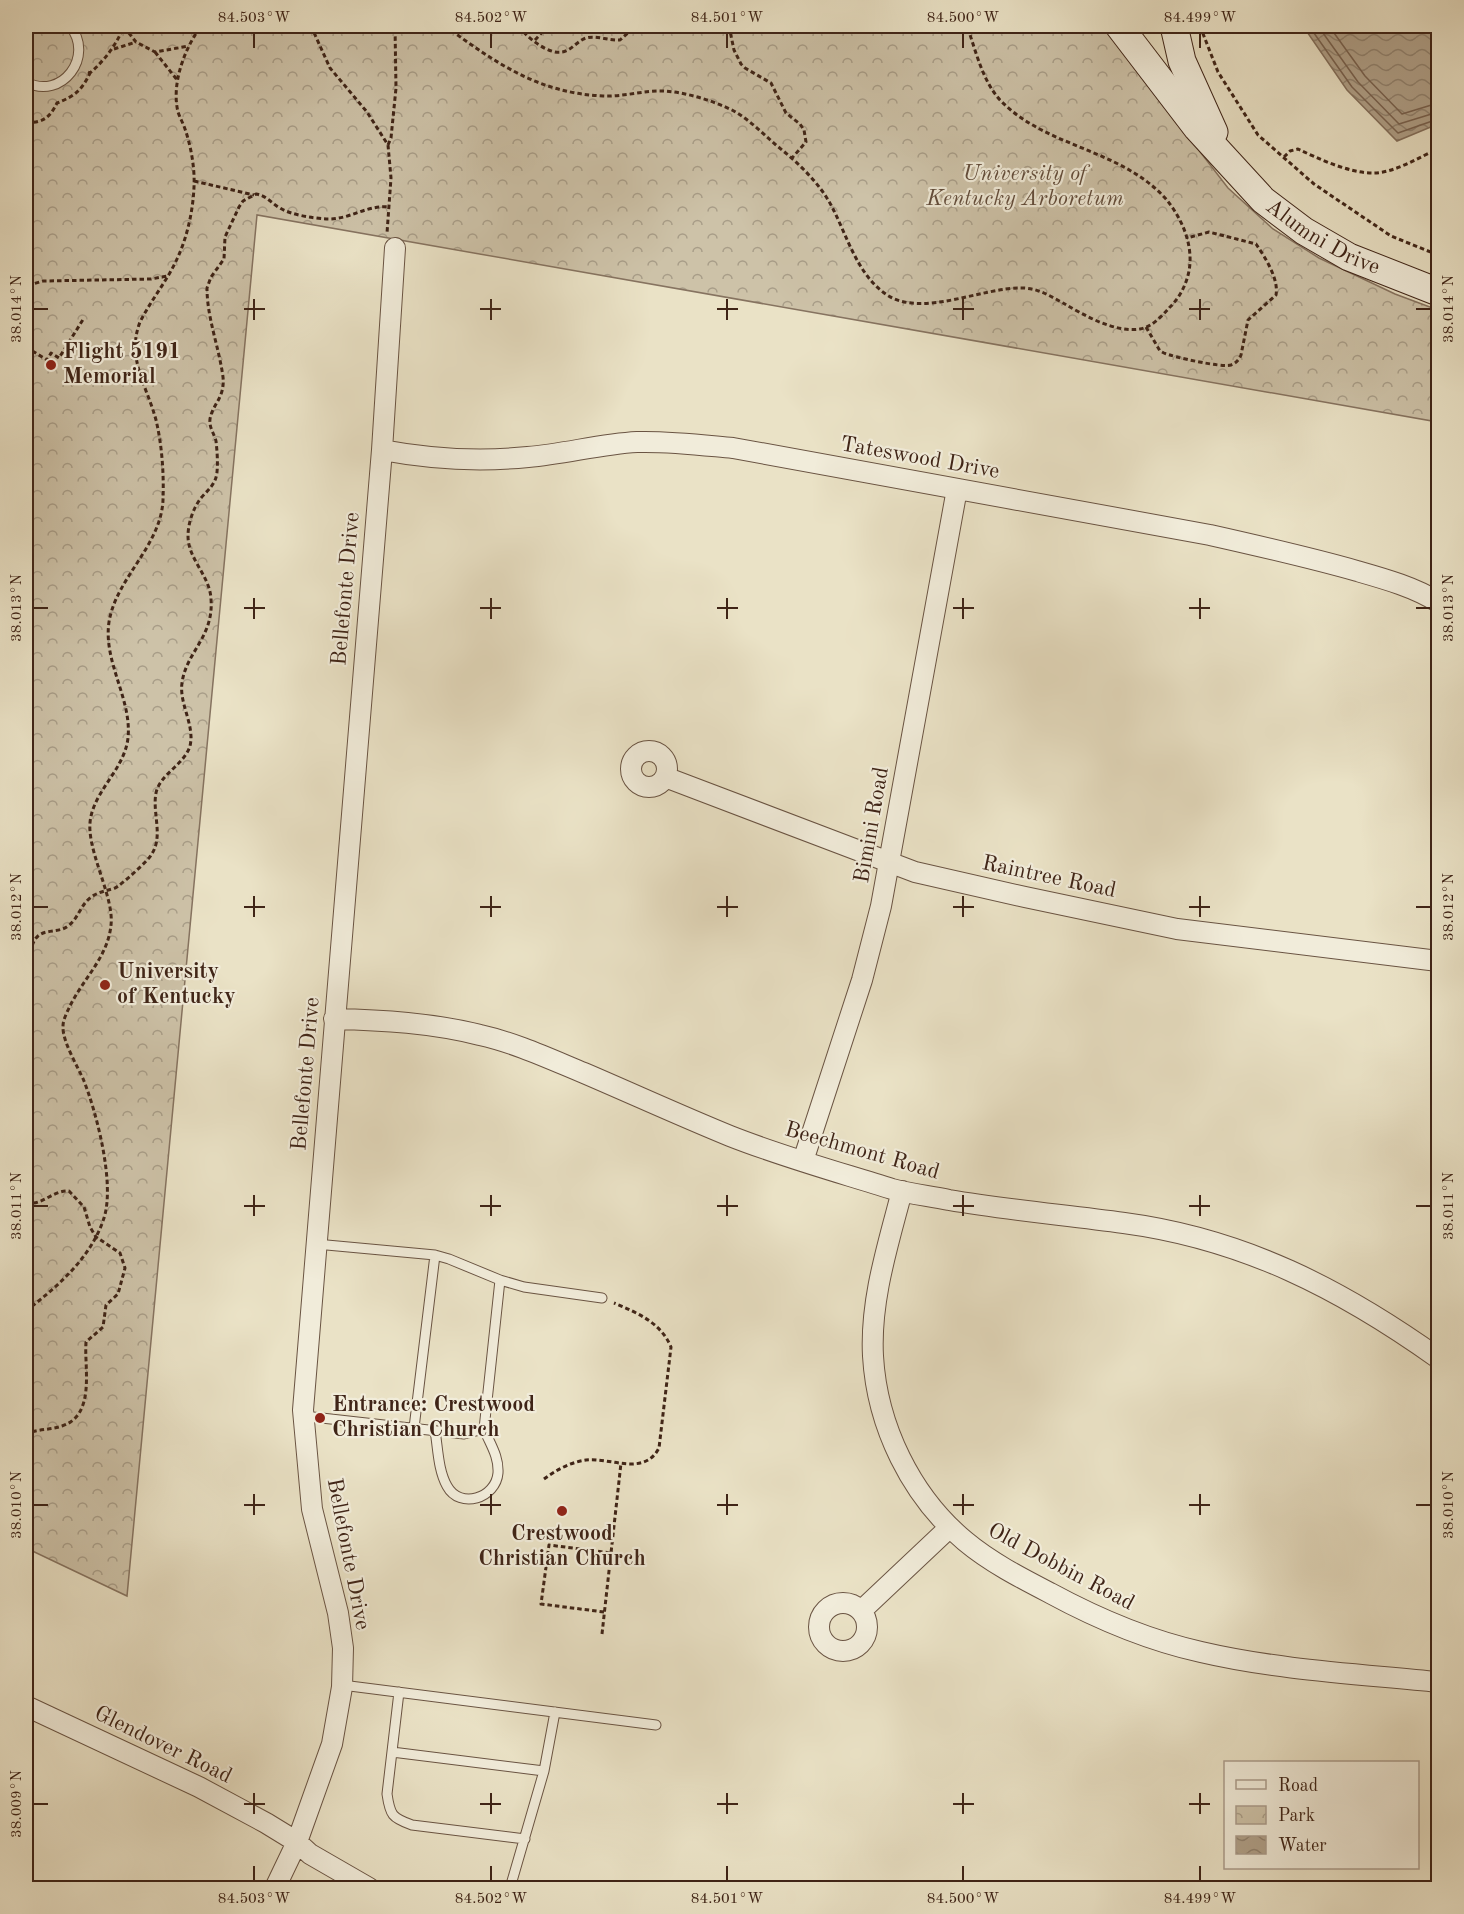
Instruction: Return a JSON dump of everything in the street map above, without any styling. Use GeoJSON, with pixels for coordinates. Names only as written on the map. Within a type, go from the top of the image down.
{"type":"FeatureCollection","features":[{"type":"Feature","properties":{"kind":"main road","name":"Alumni Drive"},"geometry":{"type":"LineString","coordinates":[[1119,26],[1197,128],[1263,200],[1304,231],[1349,257],[1438,292]]}},
{"type":"Feature","properties":{"kind":"main road","name":"Alumni Drive"},"geometry":{"type":"LineString","coordinates":[[1174,26],[1182,61],[1225,158]]}},
{"type":"Feature","properties":{"kind":"street","name":"Bellefonte Drive"},"geometry":{"type":"LineString","coordinates":[[275,1888],[297,1842],[332,1744],[342,1685],[343,1648],[338,1613],[312,1509],[304,1416],[334,1019],[382,450],[394,248]]}},
{"type":"Feature","properties":{"kind":"street","name":"Tateswood Drive"},"geometry":{"type":"LineString","coordinates":[[382,450],[407,455],[457,459],[500,459],[605,446],[668,442],[733,448],[1210,535],[1274,549],[1382,579],[1420,592],[1438,602]]}},
{"type":"Feature","properties":{"kind":"street","name":"Bimini Road"},"geometry":{"type":"LineString","coordinates":[[803,1161],[872,944],[890,864],[957,489]]}},
{"type":"Feature","properties":{"kind":"street","name":"Raintree Road"},"geometry":{"type":"LineString","coordinates":[[665,777],[915,872],[1178,929],[1438,961]]}},
{"type":"Feature","properties":{"kind":"street","name":"Beechmont Road"},"geometry":{"type":"LineString","coordinates":[[334,1019],[413,1024],[482,1035],[536,1053],[732,1136],[803,1161],[902,1191],[1003,1208],[1126,1223],[1224,1244],[1286,1267],[1322,1284],[1358,1304],[1438,1358]]}},
{"type":"Feature","properties":{"kind":"street","name":"Old Dobbin Road"},"geometry":{"type":"LineString","coordinates":[[902,1191],[875,1305],[873,1355],[876,1380],[894,1444],[910,1478],[949,1528],[973,1548],[1012,1573],[1086,1612],[1132,1632],[1166,1643],[1218,1656],[1264,1663],[1438,1682]]}},
{"type":"Feature","properties":{"kind":"street"},"geometry":{"type":"LineString","coordinates":[[861,1611],[949,1528]]}},
{"type":"Feature","properties":{"kind":"street","name":"Glendover Road"},"geometry":{"type":"LineString","coordinates":[[26,1706],[199,1787],[266,1823],[297,1842],[310,1854],[369,1888]]}},
{"type":"Feature","properties":{"kind":"lane"},"geometry":{"type":"LineString","coordinates":[[26,82],[41,87],[52,86],[62,82],[70,75],[76,66],[80,46],[78,36],[70,26]]}},
{"type":"Feature","properties":{"kind":"lane"},"geometry":{"type":"LineString","coordinates":[[316,1244],[435,1256],[524,1287],[602,1298]]}},
{"type":"Feature","properties":{"kind":"lane"},"geometry":{"type":"LineString","coordinates":[[414,1428],[435,1256]]}},
{"type":"Feature","properties":{"kind":"lane"},"geometry":{"type":"LineString","coordinates":[[435,1431],[442,1474],[448,1488],[460,1498],[475,1499],[489,1492],[498,1476],[497,1460],[495,1450],[484,1429],[501,1280]]}},
{"type":"Feature","properties":{"kind":"lane"},"geometry":{"type":"LineString","coordinates":[[304,1416],[464,1434],[484,1429]]}},
{"type":"Feature","properties":{"kind":"lane"},"geometry":{"type":"LineString","coordinates":[[342,1685],[656,1725]]}},
{"type":"Feature","properties":{"kind":"lane"},"geometry":{"type":"LineString","coordinates":[[399,1692],[387,1794],[389,1809],[396,1820],[412,1825],[525,1839]]}},
{"type":"Feature","properties":{"kind":"lane"},"geometry":{"type":"LineString","coordinates":[[510,1888],[544,1771],[555,1712]]}},
{"type":"Feature","properties":{"kind":"lane"},"geometry":{"type":"LineString","coordinates":[[392,1752],[544,1771]]}},
{"type":"Feature","properties":{"kind":"path"},"geometry":{"type":"LineString","coordinates":[[26,123],[46,120],[51,116],[57,103],[68,99],[83,88],[90,73],[114,49],[124,26],[136,42],[155,52],[178,81]]}},
{"type":"Feature","properties":{"kind":"path"},"geometry":{"type":"LineString","coordinates":[[26,1311],[51,1293],[85,1254],[96,1237],[104,1217],[108,1197],[91,1102],[62,1025],[76,994],[93,970],[108,939],[111,925],[110,911],[92,842],[90,822],[94,804],[123,757],[128,735],[126,714],[109,649],[109,620],[119,596],[150,542],[163,504],[163,480],[156,419],[134,350],[140,322],[176,261],[184,238],[194,181],[191,152],[186,129],[178,112],[176,98],[178,81],[189,46],[201,26]]}},
{"type":"Feature","properties":{"kind":"path"},"geometry":{"type":"LineString","coordinates":[[311,26],[330,68],[367,112],[388,145],[391,178],[386,243],[394,248]]}},
{"type":"Feature","properties":{"kind":"path"},"geometry":{"type":"LineString","coordinates":[[388,145],[392,138],[396,88],[395,26]]}},
{"type":"Feature","properties":{"kind":"path"},"geometry":{"type":"LineString","coordinates":[[444,26],[492,60],[528,80],[566,91],[606,96],[664,91],[690,95],[735,112],[754,124],[815,182],[830,202],[867,275],[890,297],[903,302],[940,302],[1003,290],[1032,289],[1107,324],[1124,329],[1146,327],[1163,315],[1175,302],[1190,268],[1187,238],[1173,208],[1151,183],[1116,162],[1048,134],[1013,112],[988,85],[968,26]]}},
{"type":"Feature","properties":{"kind":"path"},"geometry":{"type":"LineString","coordinates":[[519,26],[524,33],[547,50],[564,52],[585,39],[620,40],[633,26]]}},
{"type":"Feature","properties":{"kind":"path"},"geometry":{"type":"LineString","coordinates":[[535,40],[548,26]]}},
{"type":"Feature","properties":{"kind":"path"},"geometry":{"type":"LineString","coordinates":[[729,26],[734,50],[741,64],[771,83],[786,113],[804,130],[806,142],[792,158]]}},
{"type":"Feature","properties":{"kind":"path"},"geometry":{"type":"LineString","coordinates":[[1200,26],[1218,72],[1258,135],[1314,184],[1391,236],[1438,255]]}},
{"type":"Feature","properties":{"kind":"path"},"geometry":{"type":"LineString","coordinates":[[114,49],[136,42]]}},
{"type":"Feature","properties":{"kind":"path"},"geometry":{"type":"LineString","coordinates":[[155,52],[189,46]]}},
{"type":"Feature","properties":{"kind":"path"},"geometry":{"type":"LineString","coordinates":[[76,66],[90,73]]}},
{"type":"Feature","properties":{"kind":"path"},"geometry":{"type":"LineString","coordinates":[[1284,158],[1290,151],[1298,149],[1340,167],[1374,173],[1396,168],[1438,149]]}},
{"type":"Feature","properties":{"kind":"path"},"geometry":{"type":"LineString","coordinates":[[194,181],[264,196],[282,209],[325,219],[342,218],[367,208],[389,207]]}},
{"type":"Feature","properties":{"kind":"path"},"geometry":{"type":"LineString","coordinates":[[26,959],[37,937],[67,927],[89,899],[122,884],[153,854],[157,835],[157,790],[189,748],[190,733],[181,691],[183,676],[207,632],[211,599],[205,578],[189,545],[188,531],[196,506],[214,483],[217,472],[215,436],[210,420],[220,398],[223,380],[207,288],[211,277],[224,259],[225,237],[239,207],[243,201],[254,195]]}},
{"type":"Feature","properties":{"kind":"path"},"geometry":{"type":"LineString","coordinates":[[1146,327],[1164,354],[1230,366],[1239,360],[1241,355],[1248,320],[1270,303],[1276,295],[1277,287],[1274,278],[1256,244],[1209,232],[1187,238]]}},
{"type":"Feature","properties":{"kind":"path"},"geometry":{"type":"LineString","coordinates":[[26,295],[33,284],[44,281],[151,279],[167,276]]}},
{"type":"Feature","properties":{"kind":"path"},"geometry":{"type":"LineString","coordinates":[[26,347],[46,360],[51,354],[59,358],[84,318]]}},
{"type":"Feature","properties":{"kind":"path"},"geometry":{"type":"LineString","coordinates":[[26,1203],[34,1203],[61,1191],[69,1191],[84,1207],[90,1227],[96,1237],[120,1253],[126,1268],[118,1294],[106,1305],[103,1328],[86,1342],[87,1382],[78,1414],[66,1424],[26,1434]]}},
{"type":"Feature","properties":{"kind":"path"},"geometry":{"type":"LineString","coordinates":[[544,1479],[554,1471],[585,1460],[634,1464],[654,1457],[659,1448],[671,1347],[666,1334],[652,1322],[602,1298]]}},
{"type":"Feature","properties":{"kind":"path"},"geometry":{"type":"LineString","coordinates":[[602,1634],[621,1463]]}},
{"type":"Feature","properties":{"kind":"path"},"geometry":{"type":"LineString","coordinates":[[604,1612],[541,1604],[549,1545],[611,1553]]}},
{"type":"Feature","properties":{"kind":"green space","name":"University of Kentucky Arboretum"},"geometry":{"type":"Polygon","coordinates":[[[26,26],[1103,26],[1228,188],[1273,229],[1319,258],[1395,294],[1438,310],[1438,422],[257,215],[127,1596],[26,1548],[26,26]]]}},
{"type":"Feature","properties":{"kind":"water"},"geometry":{"type":"Polygon","coordinates":[[[1303,26],[1438,26],[1438,124],[1397,141],[1347,90],[1303,26]]]}},
{"type":"Feature","properties":{"kind":"place","name":"Flight 5191 Memorial"},"geometry":{"type":"Point","coordinates":[51,365]}},
{"type":"Feature","properties":{"kind":"place","name":"University of Kentucky"},"geometry":{"type":"Point","coordinates":[105,985]}},
{"type":"Feature","properties":{"kind":"place","name":"Entrance: Crestwood Christian Church"},"geometry":{"type":"Point","coordinates":[320,1418]}},
{"type":"Feature","properties":{"kind":"place","name":"Crestwood Christian Church"},"geometry":{"type":"Point","coordinates":[562,1511]}}]}
